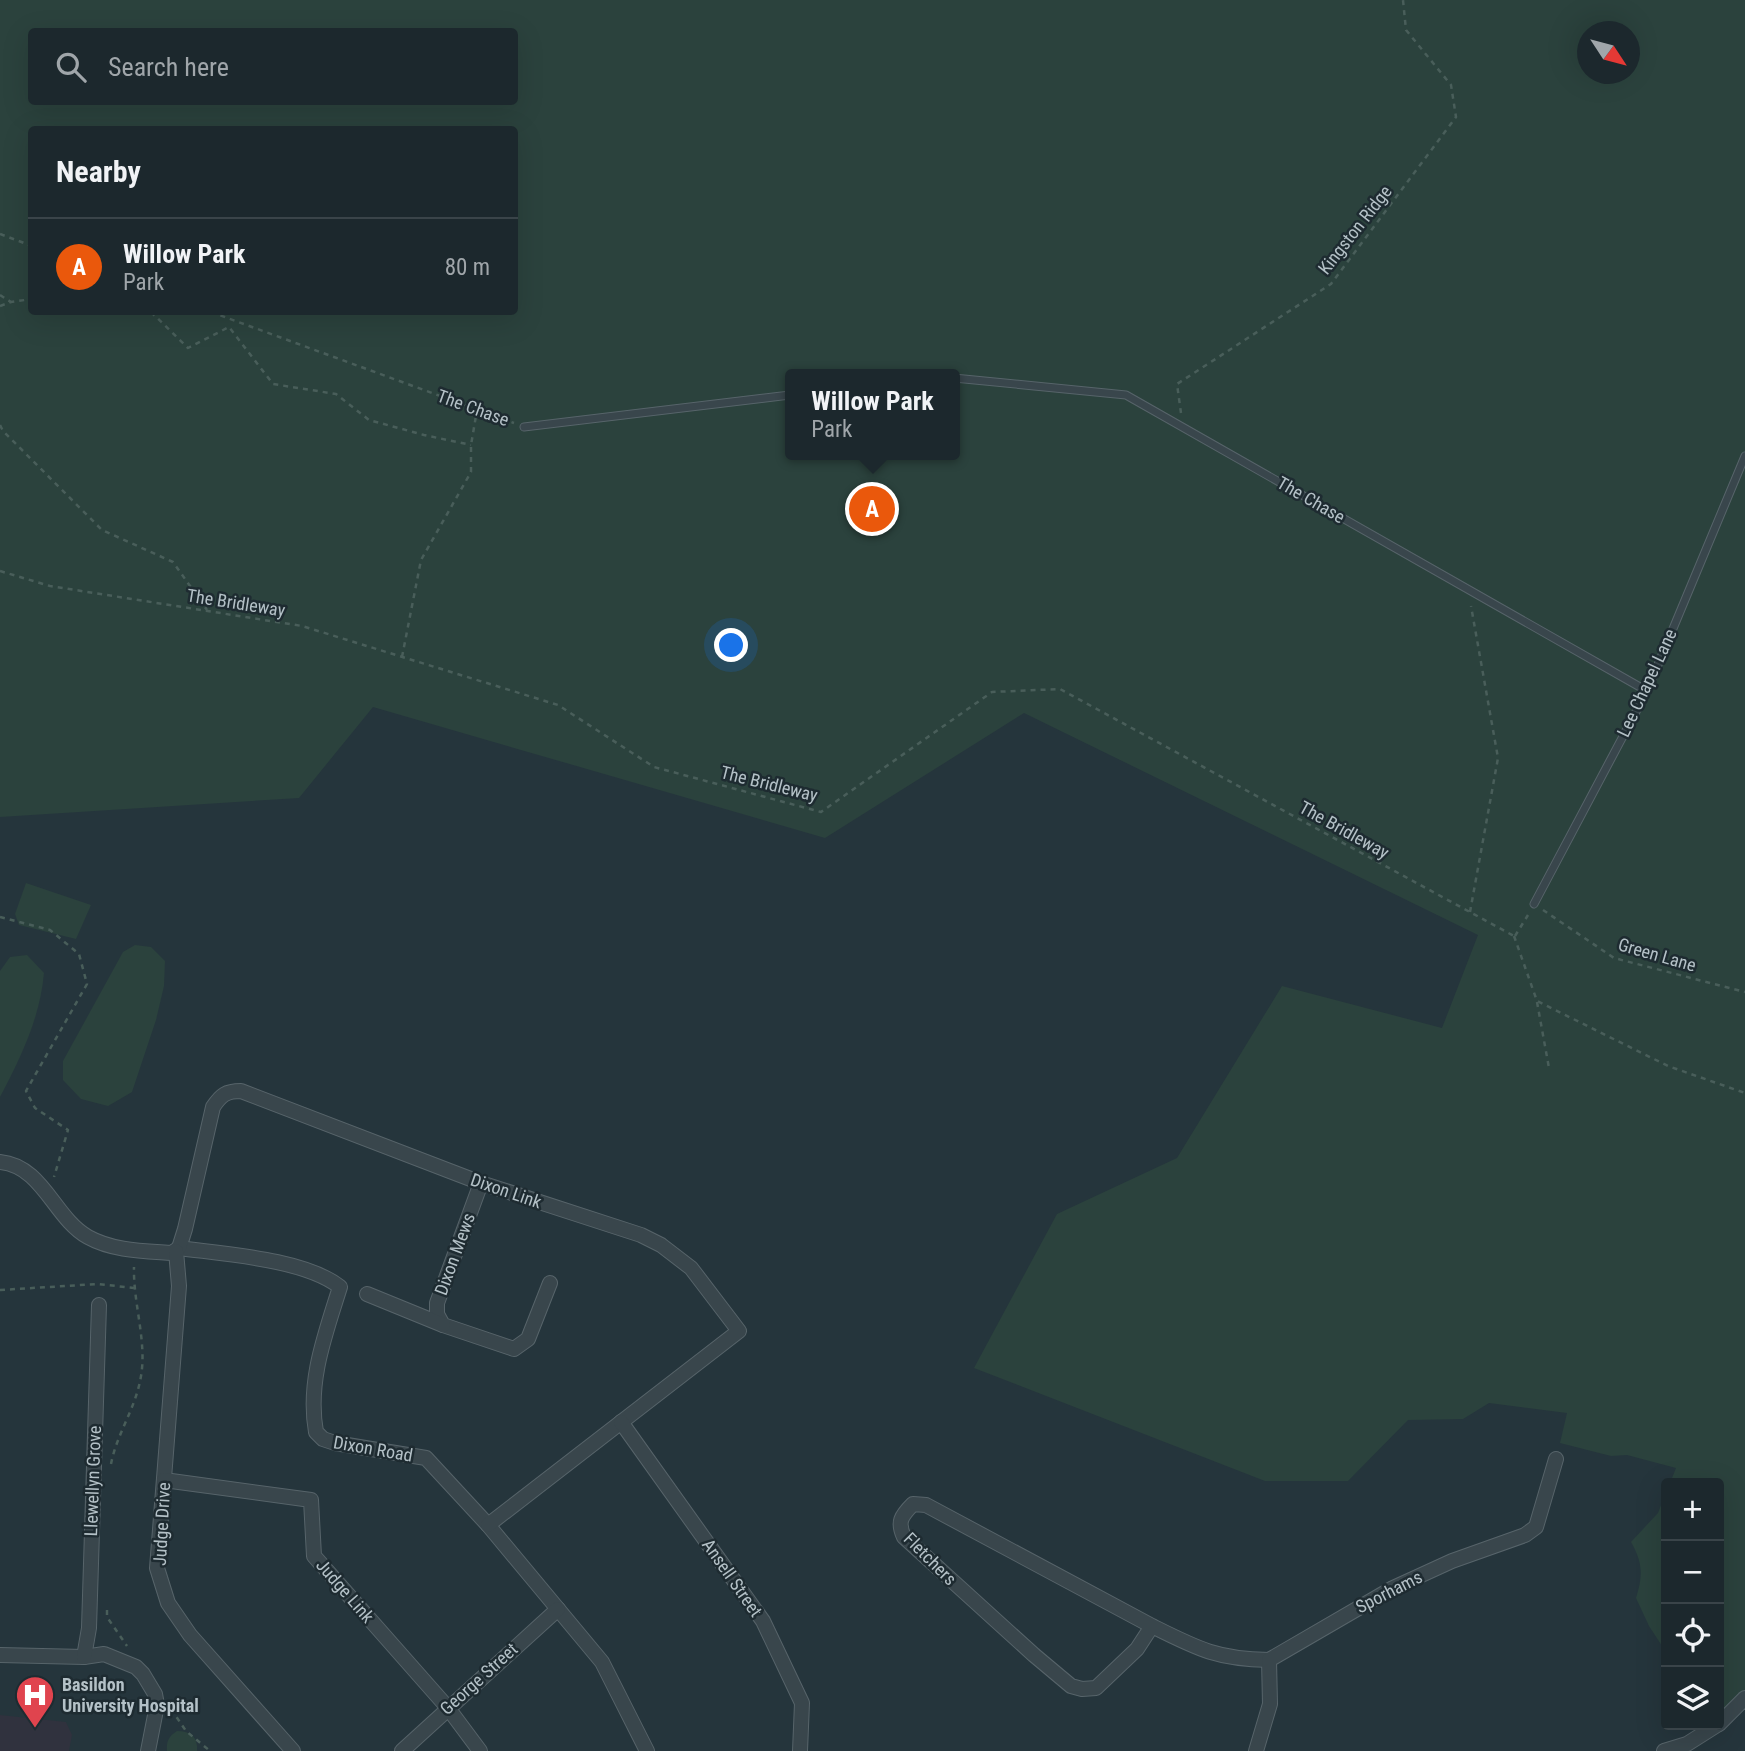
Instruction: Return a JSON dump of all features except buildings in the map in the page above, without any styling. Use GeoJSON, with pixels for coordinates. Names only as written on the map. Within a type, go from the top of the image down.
{"type":"FeatureCollection","features":[{"type":"Feature","properties":{"kind":"street","name":"Dixon Link"},"geometry":{"type":"LineString","coordinates":[[178,1249],[186,1229],[213,1107],[228,1091],[241,1091],[481,1183],[641,1235],[661,1245],[691,1268],[739,1331],[488,1525]]}},
{"type":"Feature","properties":{"kind":"street","name":"Dixon Road"},"geometry":{"type":"LineString","coordinates":[[0,1162],[9,1163],[27,1173],[72,1224],[88,1237],[123,1249],[169,1253],[178,1249],[270,1261],[315,1274],[340,1287],[318,1353],[314,1395],[316,1432],[323,1439],[335,1443],[426,1458],[488,1525],[602,1662],[647,1751]]}},
{"type":"Feature","properties":{"kind":"street","name":"Dixon Mews"},"geometry":{"type":"LineString","coordinates":[[443,1325],[437,1314],[437,1303],[481,1183]]}},
{"type":"Feature","properties":{"kind":"street","name":"Judge Drive"},"geometry":{"type":"LineString","coordinates":[[178,1249],[179,1286],[157,1568],[168,1603],[190,1634],[293,1751]]}},
{"type":"Feature","properties":{"kind":"street"},"geometry":{"type":"LineString","coordinates":[[367,1294],[443,1325],[514,1349],[530,1334],[550,1283]]}},
{"type":"Feature","properties":{"kind":"street","name":"Llewellyn Grove"},"geometry":{"type":"LineString","coordinates":[[84,1657],[89,1628],[99,1305]]}},
{"type":"Feature","properties":{"kind":"street","name":"Ansell Street"},"geometry":{"type":"LineString","coordinates":[[621,1422],[762,1621],[802,1703],[800,1751]]}},
{"type":"Feature","properties":{"kind":"street","name":"Sporhams"},"geometry":{"type":"LineString","coordinates":[[1269,1660],[1393,1588],[1452,1561],[1525,1535],[1535,1527],[1556,1459]]}},
{"type":"Feature","properties":{"kind":"street","name":"Judge Link"},"geometry":{"type":"LineString","coordinates":[[164,1480],[311,1500],[314,1556],[447,1708],[480,1751]]}},
{"type":"Feature","properties":{"kind":"street","name":"Fletchers"},"geometry":{"type":"LineString","coordinates":[[1152,1626],[1137,1649],[1096,1688],[1082,1689],[1071,1686],[904,1537],[899,1526],[902,1514],[913,1504],[926,1505],[1202,1651],[1237,1659],[1269,1660]]}},
{"type":"Feature","properties":{"kind":"street","name":"George Street"},"geometry":{"type":"LineString","coordinates":[[402,1751],[558,1609]]}},
{"type":"Feature","properties":{"kind":"street"},"geometry":{"type":"LineString","coordinates":[[0,1655],[84,1657],[104,1654],[128,1662],[143,1674],[155,1694],[157,1705],[148,1751]]}},
{"type":"Feature","properties":{"kind":"street"},"geometry":{"type":"LineString","coordinates":[[1256,1751],[1270,1704],[1269,1660]]}},
{"type":"Feature","properties":{"kind":"street"},"geometry":{"type":"LineString","coordinates":[[1724,1718],[1745,1699]]}},
{"type":"Feature","properties":{"kind":"street"},"geometry":{"type":"LineString","coordinates":[[1664,1751],[1687,1744],[1709,1730]]}},
{"type":"Feature","properties":{"kind":"lane","name":"The Chase"},"geometry":{"type":"LineString","coordinates":[[960,379],[1126,395],[1647,691]]}},
{"type":"Feature","properties":{"kind":"lane","name":"The Chase"},"geometry":{"type":"LineString","coordinates":[[524,427],[785,396]]}},
{"type":"Feature","properties":{"kind":"lane","name":"Lee Chapel Lane"},"geometry":{"type":"LineString","coordinates":[[1534,904],[1647,691],[1745,456]]}},
{"type":"Feature","properties":{"kind":"path","name":"Kingston Ridge"},"geometry":{"type":"LineString","coordinates":[[1183,427],[1177,384],[1331,284],[1456,117],[1451,85],[1406,30],[1403,0]]}},
{"type":"Feature","properties":{"kind":"path"},"geometry":{"type":"LineString","coordinates":[[0,234],[28,244]]}},
{"type":"Feature","properties":{"kind":"path"},"geometry":{"type":"LineString","coordinates":[[0,295],[11,302]]}},
{"type":"Feature","properties":{"kind":"path"},"geometry":{"type":"LineString","coordinates":[[0,306],[28,300]]}},
{"type":"Feature","properties":{"kind":"path"},"geometry":{"type":"LineString","coordinates":[[154,315],[188,348],[229,327],[273,384],[336,394],[369,420],[471,444]]}},
{"type":"Feature","properties":{"kind":"path","name":"The Chase"},"geometry":{"type":"LineString","coordinates":[[219,315],[524,427]]}},
{"type":"Feature","properties":{"kind":"path"},"geometry":{"type":"LineString","coordinates":[[402,657],[421,561],[471,472],[471,444],[477,409]]}},
{"type":"Feature","properties":{"kind":"path"},"geometry":{"type":"LineString","coordinates":[[0,425],[102,530],[173,562],[208,611]]}},
{"type":"Feature","properties":{"kind":"path","name":"The Bridleway"},"geometry":{"type":"LineString","coordinates":[[0,571],[50,586],[302,626],[558,705],[654,767],[821,812],[992,692],[1060,689],[1514,936]]}},
{"type":"Feature","properties":{"kind":"path"},"geometry":{"type":"LineString","coordinates":[[1468,589],[1498,758],[1470,912]]}},
{"type":"Feature","properties":{"kind":"path"},"geometry":{"type":"LineString","coordinates":[[1534,904],[1514,936],[1537,1001],[1549,1068]]}},
{"type":"Feature","properties":{"kind":"path","name":"Green Lane"},"geometry":{"type":"LineString","coordinates":[[1534,904],[1614,958],[1745,992]]}},
{"type":"Feature","properties":{"kind":"path"},"geometry":{"type":"LineString","coordinates":[[0,918],[50,930],[79,954],[87,984],[26,1091],[35,1108],[68,1130],[48,1195]]}},
{"type":"Feature","properties":{"kind":"path"},"geometry":{"type":"LineString","coordinates":[[1537,1001],[1668,1066],[1745,1093]]}},
{"type":"Feature","properties":{"kind":"path"},"geometry":{"type":"LineString","coordinates":[[110,1469],[121,1428],[134,1405],[141,1375],[141,1345],[134,1288],[135,1250]]}},
{"type":"Feature","properties":{"kind":"path"},"geometry":{"type":"LineString","coordinates":[[0,1290],[97,1284],[134,1288]]}},
{"type":"Feature","properties":{"kind":"path"},"geometry":{"type":"LineString","coordinates":[[106,1604],[107,1617],[133,1654]]}},
{"type":"Feature","properties":{"kind":"path"},"geometry":{"type":"LineString","coordinates":[[168,1703],[186,1731],[210,1751]]}},
{"type":"Feature","properties":{"kind":"shaded area","name":"Basildon University Hospital"},"geometry":{"type":"Polygon","coordinates":[[[0,1715],[66,1722],[72,1735],[69,1751],[0,1751],[0,1715]]]}},
{"type":"Feature","properties":{"kind":"green space"},"geometry":{"type":"Polygon","coordinates":[[[0,0],[1745,0],[1745,1698],[1724,1714],[1724,1478],[1672,1478],[1676,1468],[1627,1455],[1611,1456],[1560,1443],[1567,1413],[1489,1403],[1463,1419],[1408,1420],[1348,1481],[1265,1481],[974,1368],[1057,1214],[1177,1158],[1282,986],[1442,1028],[1478,935],[1024,713],[825,838],[373,707],[299,798],[0,817],[0,0]]]}},
{"type":"Feature","properties":{"kind":"green space"},"geometry":{"type":"Polygon","coordinates":[[[26,883],[91,905],[76,939],[19,925],[15,914],[26,883]]]}},
{"type":"Feature","properties":{"kind":"green space"},"geometry":{"type":"Polygon","coordinates":[[[135,945],[151,947],[165,961],[164,986],[156,1020],[132,1092],[108,1106],[81,1099],[63,1080],[63,1061],[123,952],[135,945]]]}},
{"type":"Feature","properties":{"kind":"green space"},"geometry":{"type":"Polygon","coordinates":[[[27,955],[44,973],[42,990],[28,1037],[0,1097],[0,971],[10,957],[27,955]]]}},
{"type":"Feature","properties":{"kind":"green space"},"geometry":{"type":"Polygon","coordinates":[[[1661,1505],[1661,1644],[1636,1598],[1641,1570],[1631,1542],[1658,1513],[1661,1505]]]}},
{"type":"Feature","properties":{"kind":"green space"},"geometry":{"type":"Polygon","coordinates":[[[177,1731],[193,1736],[197,1751],[167,1751],[169,1739],[177,1731]]]}},
{"type":"Feature","properties":{"kind":"place","name":"Willow Park"},"geometry":{"type":"Point","coordinates":[872,509]}},
{"type":"Feature","properties":{"kind":"place","name":"Basildon University Hospital"},"geometry":{"type":"Point","coordinates":[35,1729]}}]}
